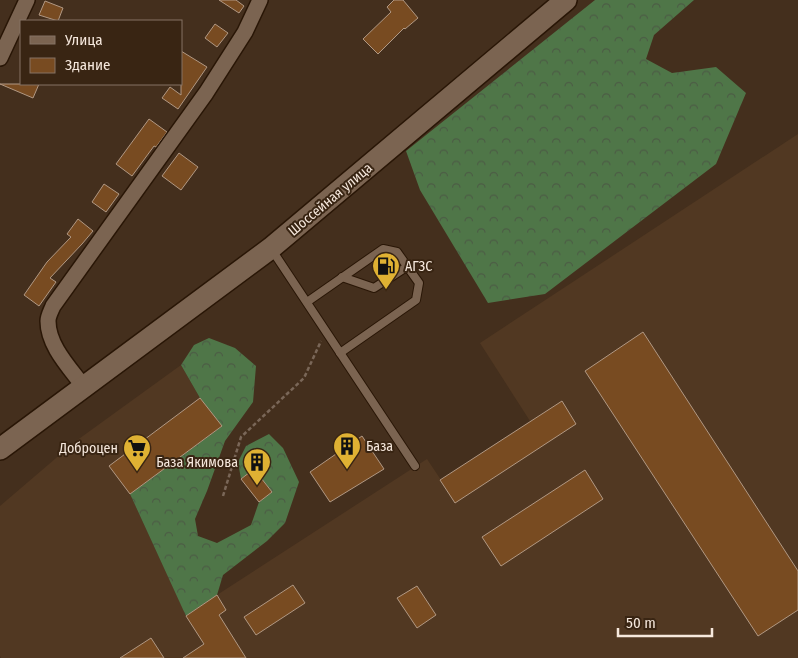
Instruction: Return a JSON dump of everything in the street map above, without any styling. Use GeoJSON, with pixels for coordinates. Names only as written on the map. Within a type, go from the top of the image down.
{"type":"FeatureCollection","features":[{"type":"Feature","properties":{"kind":"street"},"geometry":{"type":"LineString","coordinates":[[0,58],[26,0]]}},
{"type":"Feature","properties":{"kind":"street"},"geometry":{"type":"LineString","coordinates":[[84,387],[58,352],[50,335],[48,320],[53,306],[206,93],[244,32],[260,0]]}},
{"type":"Feature","properties":{"kind":"street","name":"Шоссейная улица"},"geometry":{"type":"LineString","coordinates":[[0,449],[271,248],[566,0]]}},
{"type":"Feature","properties":{"kind":"lane"},"geometry":{"type":"LineString","coordinates":[[271,248],[415,466]]}},
{"type":"Feature","properties":{"kind":"lane"},"geometry":{"type":"LineString","coordinates":[[307,302],[383,249],[398,252],[408,266],[419,283],[416,300],[340,353]]}},
{"type":"Feature","properties":{"kind":"lane"},"geometry":{"type":"LineString","coordinates":[[342,277],[374,288],[408,266]]}},
{"type":"Feature","properties":{"kind":"path"},"geometry":{"type":"LineString","coordinates":[[223,496],[240,437],[304,378],[326,331]]}},
{"type":"Feature","properties":{"kind":"shaded area"},"geometry":{"type":"Polygon","coordinates":[[[798,134],[798,658],[1,658],[0,506],[76,441],[181,365],[200,398],[222,426],[130,494],[186,615],[427,459],[441,480],[530,421],[480,343],[798,134]]]}},
{"type":"Feature","properties":{"kind":"green space"},"geometry":{"type":"Polygon","coordinates":[[[595,0],[694,0],[654,35],[646,59],[672,73],[716,67],[746,93],[716,164],[545,294],[488,303],[420,190],[406,151],[595,0]]]}},
{"type":"Feature","properties":{"kind":"green space"},"geometry":{"type":"Polygon","coordinates":[[[209,338],[235,348],[256,366],[253,402],[225,441],[195,519],[198,536],[217,543],[251,525],[259,502],[272,492],[254,469],[241,479],[238,462],[246,446],[269,434],[283,448],[299,482],[285,523],[267,541],[223,575],[217,595],[186,616],[130,494],[221,427],[200,398],[181,365],[194,345],[209,338]]]}},
{"type":"Feature","properties":{"kind":"building"},"geometry":{"type":"Polygon","coordinates":[[[219,0],[236,0],[244,6],[239,13],[219,0]]]}},
{"type":"Feature","properties":{"kind":"building"},"geometry":{"type":"Polygon","coordinates":[[[394,0],[403,0],[418,18],[404,28],[378,54],[363,39],[391,12],[387,7],[394,0]]]}},
{"type":"Feature","properties":{"kind":"building"},"geometry":{"type":"Polygon","coordinates":[[[45,1],[63,8],[58,20],[39,15],[45,1]]]}},
{"type":"Feature","properties":{"kind":"building"},"geometry":{"type":"Polygon","coordinates":[[[215,24],[228,33],[217,47],[205,38],[215,24]]]}},
{"type":"Feature","properties":{"kind":"building"},"geometry":{"type":"Polygon","coordinates":[[[182,52],[207,67],[178,109],[162,98],[170,87],[181,95],[182,52]]]}},
{"type":"Feature","properties":{"kind":"building"},"geometry":{"type":"Polygon","coordinates":[[[0,84],[39,85],[33,98],[0,84]]]}},
{"type":"Feature","properties":{"kind":"building"},"geometry":{"type":"Polygon","coordinates":[[[149,119],[167,132],[132,176],[116,164],[149,119]]]}},
{"type":"Feature","properties":{"kind":"building"},"geometry":{"type":"Polygon","coordinates":[[[179,153],[198,167],[181,190],[162,176],[179,153]]]}},
{"type":"Feature","properties":{"kind":"building"},"geometry":{"type":"Polygon","coordinates":[[[104,184],[119,194],[106,212],[92,202],[104,184]]]}},
{"type":"Feature","properties":{"kind":"building"},"geometry":{"type":"Polygon","coordinates":[[[78,219],[93,231],[50,278],[56,282],[39,306],[24,295],[47,262],[71,237],[67,234],[78,219]]]}},
{"type":"Feature","properties":{"kind":"building"},"geometry":{"type":"Polygon","coordinates":[[[643,332],[798,571],[798,610],[758,636],[585,371],[643,332]]]}},
{"type":"Feature","properties":{"kind":"building"},"geometry":{"type":"Polygon","coordinates":[[[200,398],[222,426],[130,494],[109,466],[200,398]]]}},
{"type":"Feature","properties":{"kind":"building"},"geometry":{"type":"Polygon","coordinates":[[[562,401],[576,424],[455,503],[440,480],[562,401]]]}},
{"type":"Feature","properties":{"kind":"building","name":"База"},"geometry":{"type":"Polygon","coordinates":[[[362,436],[384,469],[330,502],[310,472],[362,436]]]}},
{"type":"Feature","properties":{"kind":"building","name":"База Якимова"},"geometry":{"type":"Polygon","coordinates":[[[254,469],[272,492],[259,502],[241,479],[254,469]]]}},
{"type":"Feature","properties":{"kind":"building"},"geometry":{"type":"Polygon","coordinates":[[[585,470],[603,499],[501,566],[482,537],[585,470]]]}},
{"type":"Feature","properties":{"kind":"building"},"geometry":{"type":"Polygon","coordinates":[[[293,585],[305,603],[256,635],[244,617],[293,585]]]}},
{"type":"Feature","properties":{"kind":"building"},"geometry":{"type":"Polygon","coordinates":[[[417,586],[436,615],[417,628],[397,598],[417,586]]]}},
{"type":"Feature","properties":{"kind":"building"},"geometry":{"type":"Polygon","coordinates":[[[217,595],[226,610],[219,615],[246,658],[183,658],[204,644],[186,616],[217,595]]]}},
{"type":"Feature","properties":{"kind":"building"},"geometry":{"type":"Polygon","coordinates":[[[151,638],[164,658],[120,658],[151,638]]]}},
{"type":"Feature","properties":{"kind":"place","name":"АГЗС"},"geometry":{"type":"Point","coordinates":[386,290]}},
{"type":"Feature","properties":{"kind":"place","name":"База"},"geometry":{"type":"Point","coordinates":[347,470]}},
{"type":"Feature","properties":{"kind":"place","name":"Доброцен"},"geometry":{"type":"Point","coordinates":[137,472]}},
{"type":"Feature","properties":{"kind":"place","name":"База Якимова"},"geometry":{"type":"Point","coordinates":[257,486]}}]}
